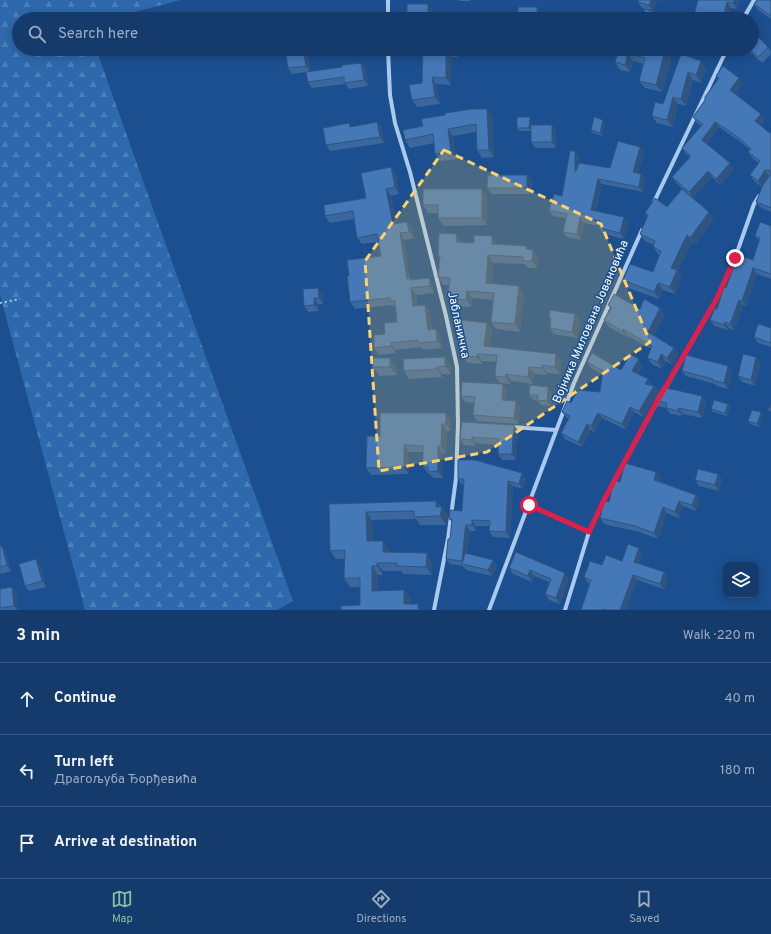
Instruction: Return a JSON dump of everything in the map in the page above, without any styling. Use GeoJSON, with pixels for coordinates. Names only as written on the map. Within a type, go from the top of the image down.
{"type":"FeatureCollection","features":[{"type":"Feature","properties":{"kind":"street"},"geometry":{"type":"LineString","coordinates":[[388,0],[388,12]]}},
{"type":"Feature","properties":{"kind":"street"},"geometry":{"type":"LineString","coordinates":[[747,12],[754,0]]}},
{"type":"Feature","properties":{"kind":"street","name":"Јабланичка"},"geometry":{"type":"LineString","coordinates":[[388,56],[390,96],[395,123],[410,172],[446,316],[457,367],[458,423],[456,478],[448,539],[434,610]]}},
{"type":"Feature","properties":{"kind":"street"},"geometry":{"type":"LineString","coordinates":[[651,208],[725,56]]}},
{"type":"Feature","properties":{"kind":"street"},"geometry":{"type":"LineString","coordinates":[[565,610],[589,532],[604,500],[656,403],[716,300],[735,258],[754,204],[764,189]]}},
{"type":"Feature","properties":{"kind":"street","name":"Војника Милована Јовановића"},"geometry":{"type":"LineString","coordinates":[[489,610],[574,383],[645,222]]}},
{"type":"Feature","properties":{"kind":"street"},"geometry":{"type":"LineString","coordinates":[[458,423],[466,423]]}},
{"type":"Feature","properties":{"kind":"street"},"geometry":{"type":"LineString","coordinates":[[504,426],[556,430]]}},
{"type":"Feature","properties":{"kind":"street"},"geometry":{"type":"LineString","coordinates":[[529,505],[589,532]]}},
{"type":"Feature","properties":{"kind":"path"},"geometry":{"type":"LineString","coordinates":[[0,303],[20,299]]}},
{"type":"Feature","properties":{"kind":"highlighted area"},"geometry":{"type":"Polygon","coordinates":[[[444,150],[601,224],[650,342],[487,452],[379,471],[365,261],[444,150]]]}},
{"type":"Feature","properties":{"kind":"green space"},"geometry":{"type":"Polygon","coordinates":[[[0,0],[181,0],[134,12],[12,12],[12,56],[98,56],[293,601],[277,610],[85,610],[0,295],[0,0]]]}},
{"type":"Feature","properties":{"kind":"building"},"geometry":{"type":"Polygon","coordinates":[[[639,0],[651,0],[649,5],[638,2],[639,0]]]}},
{"type":"Feature","properties":{"kind":"building"},"geometry":{"type":"Polygon","coordinates":[[[698,0],[734,0],[733,3],[727,2],[725,12],[695,12],[698,0]]]}},
{"type":"Feature","properties":{"kind":"building"},"geometry":{"type":"Polygon","coordinates":[[[757,0],[771,0],[771,16],[754,4],[757,0]]]}},
{"type":"Feature","properties":{"kind":"building"},"geometry":{"type":"Polygon","coordinates":[[[407,4],[428,4],[428,12],[407,12],[407,4]]]}},
{"type":"Feature","properties":{"kind":"building"},"geometry":{"type":"Polygon","coordinates":[[[518,7],[537,7],[537,12],[518,12],[518,7]]]}},
{"type":"Feature","properties":{"kind":"building"},"geometry":{"type":"Polygon","coordinates":[[[645,9],[655,12],[644,12],[645,9]]]}},
{"type":"Feature","properties":{"kind":"building"},"geometry":{"type":"Polygon","coordinates":[[[759,38],[768,47],[759,56],[759,38]]]}},
{"type":"Feature","properties":{"kind":"building"},"geometry":{"type":"Polygon","coordinates":[[[286,56],[304,56],[306,66],[288,68],[286,56]]]}},
{"type":"Feature","properties":{"kind":"building"},"geometry":{"type":"Polygon","coordinates":[[[423,56],[446,56],[446,78],[432,77],[435,97],[412,100],[409,85],[422,83],[423,56]]]}},
{"type":"Feature","properties":{"kind":"building"},"geometry":{"type":"Polygon","coordinates":[[[617,56],[627,56],[625,65],[615,62],[617,56]]]}},
{"type":"Feature","properties":{"kind":"building"},"geometry":{"type":"Polygon","coordinates":[[[638,56],[664,56],[656,85],[639,81],[645,58],[638,56]]]}},
{"type":"Feature","properties":{"kind":"building"},"geometry":{"type":"Polygon","coordinates":[[[680,56],[687,56],[701,61],[696,75],[688,72],[681,99],[673,97],[667,120],[652,116],[655,102],[663,104],[680,56]]]}},
{"type":"Feature","properties":{"kind":"building"},"geometry":{"type":"Polygon","coordinates":[[[361,63],[364,80],[344,83],[344,77],[308,82],[306,72],[361,63]]]}},
{"type":"Feature","properties":{"kind":"building"},"geometry":{"type":"Polygon","coordinates":[[[723,66],[739,78],[730,90],[761,114],[755,121],[771,134],[771,208],[756,202],[763,185],[770,175],[770,171],[765,170],[758,181],[750,175],[760,161],[748,152],[751,149],[738,137],[715,122],[702,140],[730,163],[716,179],[708,171],[689,192],[672,177],[691,156],[682,148],[703,124],[693,117],[719,78],[716,76],[723,66]]]}},
{"type":"Feature","properties":{"kind":"building"},"geometry":{"type":"Polygon","coordinates":[[[472,109],[487,109],[489,150],[477,150],[476,124],[448,129],[451,152],[435,154],[433,134],[405,140],[403,130],[423,126],[421,119],[445,115],[445,113],[472,109]]]}},
{"type":"Feature","properties":{"kind":"building"},"geometry":{"type":"Polygon","coordinates":[[[517,117],[530,117],[529,128],[517,128],[517,117]]]}},
{"type":"Feature","properties":{"kind":"building"},"geometry":{"type":"Polygon","coordinates":[[[594,117],[603,120],[600,133],[591,130],[594,117]]]}},
{"type":"Feature","properties":{"kind":"building"},"geometry":{"type":"Polygon","coordinates":[[[377,122],[380,137],[326,145],[323,128],[349,123],[350,127],[377,122]]]}},
{"type":"Feature","properties":{"kind":"building"},"geometry":{"type":"Polygon","coordinates":[[[531,125],[552,125],[552,142],[531,142],[531,125]]]}},
{"type":"Feature","properties":{"kind":"building"},"geometry":{"type":"Polygon","coordinates":[[[618,141],[640,147],[633,172],[641,174],[639,187],[598,179],[591,210],[624,217],[620,233],[599,228],[600,221],[580,217],[577,234],[563,232],[567,214],[549,210],[554,194],[562,196],[570,151],[575,151],[575,171],[579,163],[610,168],[618,141]]]}},
{"type":"Feature","properties":{"kind":"building"},"geometry":{"type":"Polygon","coordinates":[[[391,167],[395,187],[386,189],[393,224],[407,222],[409,232],[400,233],[407,279],[429,278],[430,286],[411,288],[413,306],[425,305],[428,330],[436,329],[437,341],[418,343],[418,340],[391,343],[391,346],[374,348],[374,335],[385,334],[384,323],[397,322],[395,301],[391,301],[390,298],[350,302],[347,260],[381,256],[377,234],[357,238],[353,211],[325,216],[324,205],[366,198],[361,173],[391,167]]]}},
{"type":"Feature","properties":{"kind":"building"},"geometry":{"type":"Polygon","coordinates":[[[488,175],[527,175],[527,188],[487,188],[488,175]]]}},
{"type":"Feature","properties":{"kind":"building"},"geometry":{"type":"Polygon","coordinates":[[[423,189],[482,189],[482,218],[438,218],[438,205],[423,205],[423,189]]]}},
{"type":"Feature","properties":{"kind":"building"},"geometry":{"type":"Polygon","coordinates":[[[682,189],[709,212],[690,238],[687,235],[671,268],[677,270],[670,287],[658,283],[654,292],[623,280],[630,264],[653,272],[661,251],[653,247],[655,241],[640,234],[648,215],[645,213],[655,198],[667,207],[682,189]]]}},
{"type":"Feature","properties":{"kind":"building"},"geometry":{"type":"Polygon","coordinates":[[[760,222],[771,226],[771,274],[753,268],[742,301],[739,300],[730,324],[725,322],[724,325],[710,320],[715,308],[717,309],[724,287],[726,288],[738,255],[753,260],[760,238],[755,236],[760,222]]]}},
{"type":"Feature","properties":{"kind":"building"},"geometry":{"type":"Polygon","coordinates":[[[439,233],[456,234],[457,242],[474,243],[474,235],[492,236],[492,244],[526,246],[526,249],[533,250],[532,261],[523,261],[523,257],[488,255],[486,283],[519,286],[515,324],[491,322],[494,293],[467,291],[466,300],[448,298],[450,278],[438,277],[440,256],[438,256],[439,233]]]}},
{"type":"Feature","properties":{"kind":"building"},"geometry":{"type":"Polygon","coordinates":[[[318,288],[319,298],[314,298],[314,305],[304,306],[303,289],[318,288]]]}},
{"type":"Feature","properties":{"kind":"building"},"geometry":{"type":"Polygon","coordinates":[[[614,294],[640,309],[644,299],[660,308],[648,332],[674,348],[667,358],[661,354],[658,362],[647,358],[652,346],[604,320],[612,307],[608,305],[614,294]]]}},
{"type":"Feature","properties":{"kind":"building"},"geometry":{"type":"Polygon","coordinates":[[[550,310],[575,314],[572,332],[550,328],[550,310]]]}},
{"type":"Feature","properties":{"kind":"building"},"geometry":{"type":"Polygon","coordinates":[[[461,320],[487,323],[484,346],[556,354],[555,367],[542,365],[542,368],[529,367],[528,377],[506,374],[505,377],[495,376],[497,355],[477,354],[477,357],[463,356],[464,337],[459,336],[461,320]]]}},
{"type":"Feature","properties":{"kind":"building"},"geometry":{"type":"Polygon","coordinates":[[[758,324],[771,328],[771,343],[754,337],[758,324]]]}},
{"type":"Feature","properties":{"kind":"building"},"geometry":{"type":"Polygon","coordinates":[[[592,353],[621,370],[630,354],[639,359],[632,371],[648,379],[645,384],[654,386],[639,411],[630,407],[622,424],[598,413],[591,426],[587,424],[578,442],[561,433],[570,416],[562,412],[567,401],[571,403],[578,390],[600,392],[602,377],[605,372],[587,362],[592,353]]]}},
{"type":"Feature","properties":{"kind":"building"},"geometry":{"type":"Polygon","coordinates":[[[743,354],[756,357],[751,380],[738,376],[743,354]]]}},
{"type":"Feature","properties":{"kind":"building"},"geometry":{"type":"Polygon","coordinates":[[[686,355],[728,366],[724,383],[682,371],[686,355]]]}},
{"type":"Feature","properties":{"kind":"building"},"geometry":{"type":"Polygon","coordinates":[[[445,357],[445,366],[437,367],[437,369],[404,371],[403,359],[445,357]]]}},
{"type":"Feature","properties":{"kind":"building"},"geometry":{"type":"Polygon","coordinates":[[[373,358],[390,358],[390,367],[373,367],[373,358]]]}},
{"type":"Feature","properties":{"kind":"building"},"geometry":{"type":"Polygon","coordinates":[[[462,382],[503,384],[502,400],[516,401],[514,418],[473,415],[475,397],[461,396],[462,382]]]}},
{"type":"Feature","properties":{"kind":"building"},"geometry":{"type":"Polygon","coordinates":[[[530,385],[548,387],[547,401],[537,400],[538,395],[529,395],[530,385]]]}},
{"type":"Feature","properties":{"kind":"building"},"geometry":{"type":"Polygon","coordinates":[[[662,387],[702,396],[698,412],[678,408],[678,411],[666,408],[667,403],[654,400],[662,387]]]}},
{"type":"Feature","properties":{"kind":"building"},"geometry":{"type":"Polygon","coordinates":[[[714,400],[728,404],[725,413],[711,409],[714,400]]]}},
{"type":"Feature","properties":{"kind":"building"},"geometry":{"type":"Polygon","coordinates":[[[771,403],[771,411],[768,411],[771,403]]]}},
{"type":"Feature","properties":{"kind":"building"},"geometry":{"type":"Polygon","coordinates":[[[752,410],[761,412],[757,424],[748,421],[752,410]]]}},
{"type":"Feature","properties":{"kind":"building"},"geometry":{"type":"Polygon","coordinates":[[[380,413],[446,413],[446,424],[442,424],[441,446],[438,446],[438,471],[428,472],[428,467],[423,467],[423,446],[404,445],[404,467],[366,468],[367,436],[380,436],[380,413]]]}},
{"type":"Feature","properties":{"kind":"building"},"geometry":{"type":"Polygon","coordinates":[[[462,422],[514,425],[512,454],[498,454],[499,439],[472,437],[472,440],[460,439],[462,422]]]}},
{"type":"Feature","properties":{"kind":"building"},"geometry":{"type":"Polygon","coordinates":[[[458,460],[475,460],[522,473],[519,484],[508,481],[506,532],[489,531],[490,521],[472,520],[472,525],[466,525],[462,561],[446,559],[452,519],[449,519],[450,510],[462,511],[464,479],[458,479],[458,460]]]}},
{"type":"Feature","properties":{"kind":"building"},"geometry":{"type":"Polygon","coordinates":[[[625,463],[656,472],[654,480],[696,495],[692,505],[679,501],[675,512],[663,507],[654,533],[635,526],[600,518],[604,501],[609,502],[614,480],[620,482],[625,463]]]}},
{"type":"Feature","properties":{"kind":"building"},"geometry":{"type":"Polygon","coordinates":[[[698,469],[718,474],[715,485],[695,480],[698,469]]]}},
{"type":"Feature","properties":{"kind":"building"},"geometry":{"type":"Polygon","coordinates":[[[436,501],[436,507],[442,507],[440,516],[414,517],[414,511],[366,512],[367,541],[383,541],[383,552],[427,553],[426,567],[397,566],[397,563],[377,563],[377,566],[372,566],[372,591],[404,590],[404,604],[418,604],[418,610],[341,610],[341,606],[360,605],[360,578],[344,578],[345,550],[330,551],[329,504],[436,501]]]}},
{"type":"Feature","properties":{"kind":"building"},"geometry":{"type":"Polygon","coordinates":[[[628,544],[639,548],[634,562],[664,572],[660,584],[633,575],[620,610],[581,610],[591,580],[584,577],[590,561],[602,565],[606,555],[622,561],[628,544]]]}},
{"type":"Feature","properties":{"kind":"building"},"geometry":{"type":"Polygon","coordinates":[[[0,546],[2,546],[7,565],[0,567],[0,546]]]}},
{"type":"Feature","properties":{"kind":"building"},"geometry":{"type":"Polygon","coordinates":[[[516,552],[565,573],[556,598],[545,594],[551,579],[530,570],[528,576],[509,568],[516,552]]]}},
{"type":"Feature","properties":{"kind":"building"},"geometry":{"type":"Polygon","coordinates":[[[465,553],[493,560],[488,570],[462,564],[465,553]]]}},
{"type":"Feature","properties":{"kind":"building"},"geometry":{"type":"Polygon","coordinates":[[[36,559],[42,581],[25,586],[19,564],[36,559]]]}},
{"type":"Feature","properties":{"kind":"building"},"geometry":{"type":"Polygon","coordinates":[[[12,587],[14,606],[0,608],[0,589],[12,587]]]}},
{"type":"Feature","properties":{"kind":"route"},"geometry":{"type":"LineString","coordinates":[[529,505],[589,532],[604,500],[656,403],[716,300],[735,258]]}}]}
